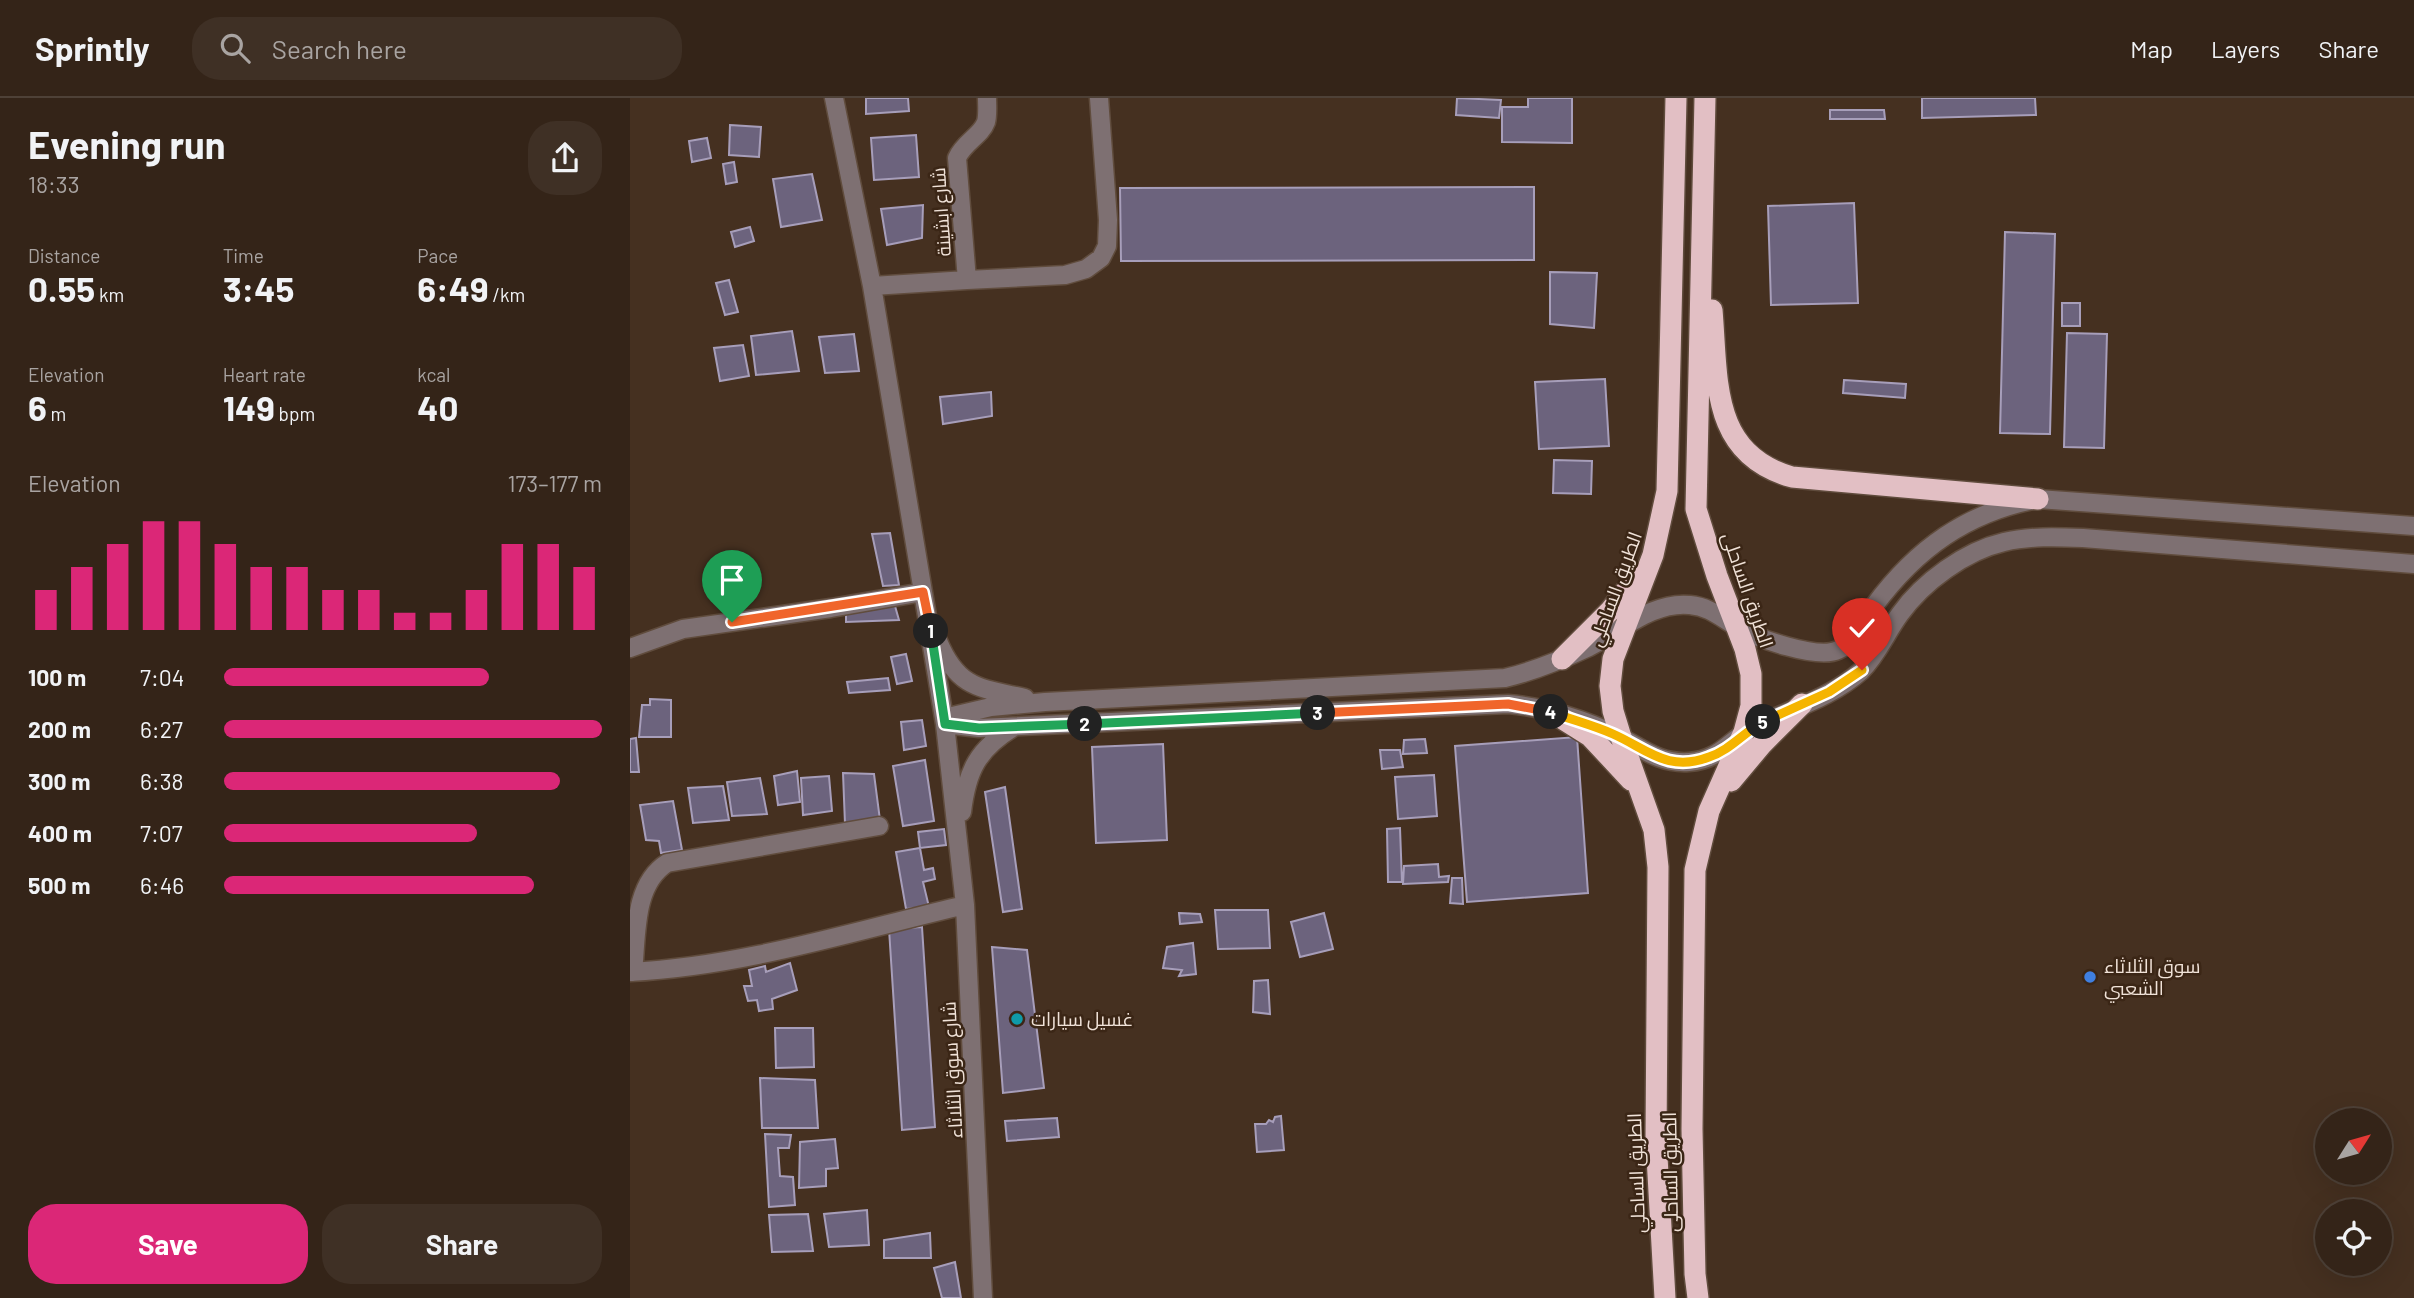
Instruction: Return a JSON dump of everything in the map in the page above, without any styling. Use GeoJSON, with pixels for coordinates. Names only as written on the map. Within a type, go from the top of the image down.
{"type":"FeatureCollection","features":[{"type":"Feature","properties":{"kind":"highway","name":"الطريق الساحلي"},"geometry":{"type":"LineString","coordinates":[[1665,1298],[1656,1139],[1658,867],[1654,830],[1613,711],[1610,686],[1613,659],[1653,555],[1667,491],[1676,98]]}},
{"type":"Feature","properties":{"kind":"highway","name":"الطريق الساحلى"},"geometry":{"type":"LineString","coordinates":[[1698,1298],[1692,1143],[1695,870],[1709,811],[1744,732],[1751,706],[1751,674],[1696,509],[1705,98]]}},
{"type":"Feature","properties":{"kind":"highway"},"geometry":{"type":"LineString","coordinates":[[1701,243],[1709,283],[1723,414],[1735,439],[1754,459],[1792,477],[2038,499]]}},
{"type":"Feature","properties":{"kind":"highway"},"geometry":{"type":"LineString","coordinates":[[1562,659],[1609,611],[1653,555]]}},
{"type":"Feature","properties":{"kind":"highway"},"geometry":{"type":"LineString","coordinates":[[1709,811],[1762,744],[1802,704]]}},
{"type":"Feature","properties":{"kind":"highway"},"geometry":{"type":"LineString","coordinates":[[1555,714],[1576,726],[1609,753],[1644,797]]}},
{"type":"Feature","properties":{"kind":"street"},"geometry":{"type":"LineString","coordinates":[[834,98],[872,286],[929,622],[945,721],[959,839]]}},
{"type":"Feature","properties":{"kind":"street","name":"شارع ابشينة"},"geometry":{"type":"LineString","coordinates":[[872,286],[967,280],[957,158],[961,148],[980,131],[986,121],[987,98]]}},
{"type":"Feature","properties":{"kind":"street"},"geometry":{"type":"LineString","coordinates":[[967,280],[1065,275],[1086,269],[1101,258],[1107,246],[1108,220],[1099,98]]}},
{"type":"Feature","properties":{"kind":"street"},"geometry":{"type":"LineString","coordinates":[[945,721],[991,707],[1045,702],[1505,678],[1562,659],[1659,608],[1687,604],[1714,611],[1737,627],[1813,653],[1837,651],[1850,641],[1904,568],[1934,541],[1985,513],[2038,499],[2414,526]]}},
{"type":"Feature","properties":{"kind":"street"},"geometry":{"type":"LineString","coordinates":[[945,721],[968,728],[1525,705],[1621,737],[1660,759],[1691,762],[1721,752],[1744,732],[1840,687],[1862,670],[1882,645],[1899,614],[1940,575],[1970,556],[2003,542],[2083,538],[2414,564]]}},
{"type":"Feature","properties":{"kind":"street"},"geometry":{"type":"LineString","coordinates":[[630,648],[683,629],[923,592]]}},
{"type":"Feature","properties":{"kind":"street"},"geometry":{"type":"LineString","coordinates":[[929,622],[945,659],[962,679],[985,691],[1045,702]]}},
{"type":"Feature","properties":{"kind":"street"},"geometry":{"type":"LineString","coordinates":[[959,839],[964,794],[974,764],[992,742],[1016,726]]}},
{"type":"Feature","properties":{"kind":"street"},"geometry":{"type":"LineString","coordinates":[[879,826],[667,863],[654,871],[646,884],[631,972],[701,966],[759,957],[965,905]]}},
{"type":"Feature","properties":{"kind":"street","name":"شارع سوق الثلاثاء"},"geometry":{"type":"LineString","coordinates":[[959,839],[965,905],[983,1298]]}},
{"type":"Feature","properties":{"kind":"building"},"geometry":{"type":"Polygon","coordinates":[[[866,98],[908,98],[909,111],[866,114],[866,98]]]}},
{"type":"Feature","properties":{"kind":"building"},"geometry":{"type":"Polygon","coordinates":[[[1457,98],[1501,100],[1499,118],[1456,115],[1457,98]]]}},
{"type":"Feature","properties":{"kind":"building"},"geometry":{"type":"Polygon","coordinates":[[[1528,98],[1572,98],[1572,143],[1502,142],[1502,107],[1528,107],[1528,98]]]}},
{"type":"Feature","properties":{"kind":"building"},"geometry":{"type":"Polygon","coordinates":[[[1922,98],[2035,98],[2036,115],[1922,118],[1922,98]]]}},
{"type":"Feature","properties":{"kind":"building"},"geometry":{"type":"Polygon","coordinates":[[[1830,110],[1884,110],[1885,119],[1830,119],[1830,110]]]}},
{"type":"Feature","properties":{"kind":"building"},"geometry":{"type":"Polygon","coordinates":[[[730,125],[761,127],[759,157],[729,155],[730,125]]]}},
{"type":"Feature","properties":{"kind":"building"},"geometry":{"type":"Polygon","coordinates":[[[916,135],[919,177],[874,180],[871,138],[916,135]]]}},
{"type":"Feature","properties":{"kind":"building"},"geometry":{"type":"Polygon","coordinates":[[[707,138],[711,158],[692,162],[689,141],[707,138]]]}},
{"type":"Feature","properties":{"kind":"building"},"geometry":{"type":"Polygon","coordinates":[[[734,162],[737,182],[726,184],[723,164],[734,162]]]}},
{"type":"Feature","properties":{"kind":"building"},"geometry":{"type":"Polygon","coordinates":[[[812,174],[822,220],[781,227],[773,179],[812,174]]]}},
{"type":"Feature","properties":{"kind":"building"},"geometry":{"type":"Polygon","coordinates":[[[1534,187],[1534,260],[1121,261],[1120,188],[1534,187]]]}},
{"type":"Feature","properties":{"kind":"building"},"geometry":{"type":"Polygon","coordinates":[[[1854,203],[1858,303],[1771,305],[1768,206],[1854,203]]]}},
{"type":"Feature","properties":{"kind":"building"},"geometry":{"type":"Polygon","coordinates":[[[923,205],[922,238],[887,245],[881,209],[923,205]]]}},
{"type":"Feature","properties":{"kind":"building"},"geometry":{"type":"Polygon","coordinates":[[[750,227],[754,241],[735,247],[731,232],[750,227]]]}},
{"type":"Feature","properties":{"kind":"building"},"geometry":{"type":"Polygon","coordinates":[[[2005,232],[2055,234],[2050,434],[2000,433],[2005,232]]]}},
{"type":"Feature","properties":{"kind":"building"},"geometry":{"type":"Polygon","coordinates":[[[1550,272],[1597,273],[1594,328],[1550,324],[1550,272]]]}},
{"type":"Feature","properties":{"kind":"building"},"geometry":{"type":"Polygon","coordinates":[[[729,280],[738,312],[725,315],[716,283],[729,280]]]}},
{"type":"Feature","properties":{"kind":"building"},"geometry":{"type":"Polygon","coordinates":[[[2062,303],[2080,303],[2080,326],[2062,326],[2062,303]]]}},
{"type":"Feature","properties":{"kind":"building"},"geometry":{"type":"Polygon","coordinates":[[[792,331],[799,371],[756,375],[751,336],[792,331]]]}},
{"type":"Feature","properties":{"kind":"building"},"geometry":{"type":"Polygon","coordinates":[[[2067,333],[2107,334],[2104,448],[2064,447],[2067,333]]]}},
{"type":"Feature","properties":{"kind":"building"},"geometry":{"type":"Polygon","coordinates":[[[854,334],[859,371],[825,373],[819,337],[854,334]]]}},
{"type":"Feature","properties":{"kind":"building"},"geometry":{"type":"Polygon","coordinates":[[[743,345],[749,376],[720,381],[714,348],[743,345]]]}},
{"type":"Feature","properties":{"kind":"building"},"geometry":{"type":"Polygon","coordinates":[[[1605,379],[1609,446],[1539,449],[1535,382],[1605,379]]]}},
{"type":"Feature","properties":{"kind":"building"},"geometry":{"type":"Polygon","coordinates":[[[1844,380],[1906,384],[1905,398],[1843,393],[1844,380]]]}},
{"type":"Feature","properties":{"kind":"building"},"geometry":{"type":"Polygon","coordinates":[[[991,392],[992,416],[943,424],[940,397],[991,392]]]}},
{"type":"Feature","properties":{"kind":"building"},"geometry":{"type":"Polygon","coordinates":[[[1554,460],[1592,461],[1591,494],[1553,493],[1554,460]]]}},
{"type":"Feature","properties":{"kind":"building"},"geometry":{"type":"Polygon","coordinates":[[[890,533],[899,585],[883,586],[872,534],[890,533]]]}},
{"type":"Feature","properties":{"kind":"building"},"geometry":{"type":"Polygon","coordinates":[[[895,606],[899,620],[846,622],[846,610],[895,606]]]}},
{"type":"Feature","properties":{"kind":"building"},"geometry":{"type":"Polygon","coordinates":[[[906,654],[912,681],[897,684],[891,657],[906,654]]]}},
{"type":"Feature","properties":{"kind":"building"},"geometry":{"type":"Polygon","coordinates":[[[888,678],[890,690],[849,693],[847,682],[888,678]]]}},
{"type":"Feature","properties":{"kind":"building"},"geometry":{"type":"Polygon","coordinates":[[[650,699],[671,700],[671,737],[639,737],[642,705],[650,705],[650,699]]]}},
{"type":"Feature","properties":{"kind":"building"},"geometry":{"type":"Polygon","coordinates":[[[922,720],[926,746],[904,750],[901,722],[922,720]]]}},
{"type":"Feature","properties":{"kind":"building"},"geometry":{"type":"Polygon","coordinates":[[[1577,737],[1588,893],[1467,902],[1455,746],[1577,737]]]}},
{"type":"Feature","properties":{"kind":"building"},"geometry":{"type":"Polygon","coordinates":[[[636,738],[639,772],[630,772],[630,739],[636,738]]]}},
{"type":"Feature","properties":{"kind":"building"},"geometry":{"type":"Polygon","coordinates":[[[1425,739],[1427,753],[1403,754],[1404,740],[1425,739]]]}},
{"type":"Feature","properties":{"kind":"building"},"geometry":{"type":"Polygon","coordinates":[[[1163,744],[1167,840],[1096,843],[1092,747],[1163,744]]]}},
{"type":"Feature","properties":{"kind":"building"},"geometry":{"type":"Polygon","coordinates":[[[1380,750],[1400,750],[1403,767],[1382,769],[1380,750]]]}},
{"type":"Feature","properties":{"kind":"building"},"geometry":{"type":"Polygon","coordinates":[[[925,760],[934,821],[903,826],[893,766],[925,760]]]}},
{"type":"Feature","properties":{"kind":"building"},"geometry":{"type":"Polygon","coordinates":[[[797,771],[800,802],[778,805],[774,776],[797,771]]]}},
{"type":"Feature","properties":{"kind":"building"},"geometry":{"type":"Polygon","coordinates":[[[843,773],[874,774],[880,820],[845,824],[843,773]]]}},
{"type":"Feature","properties":{"kind":"building"},"geometry":{"type":"Polygon","coordinates":[[[1434,775],[1437,816],[1398,819],[1395,777],[1434,775]]]}},
{"type":"Feature","properties":{"kind":"building"},"geometry":{"type":"Polygon","coordinates":[[[829,776],[832,811],[803,815],[801,778],[829,776]]]}},
{"type":"Feature","properties":{"kind":"building"},"geometry":{"type":"Polygon","coordinates":[[[760,778],[767,814],[732,816],[727,782],[760,778]]]}},
{"type":"Feature","properties":{"kind":"building"},"geometry":{"type":"Polygon","coordinates":[[[723,786],[729,820],[693,823],[688,788],[723,786]]]}},
{"type":"Feature","properties":{"kind":"building"},"geometry":{"type":"Polygon","coordinates":[[[1005,787],[1022,909],[1003,912],[985,792],[1005,787]]]}},
{"type":"Feature","properties":{"kind":"building"},"geometry":{"type":"Polygon","coordinates":[[[673,801],[682,850],[661,853],[659,841],[646,840],[640,805],[673,801]]]}},
{"type":"Feature","properties":{"kind":"building"},"geometry":{"type":"Polygon","coordinates":[[[1400,828],[1402,882],[1388,882],[1387,829],[1400,828]]]}},
{"type":"Feature","properties":{"kind":"building"},"geometry":{"type":"Polygon","coordinates":[[[944,829],[946,845],[920,848],[918,832],[944,829]]]}},
{"type":"Feature","properties":{"kind":"building"},"geometry":{"type":"Polygon","coordinates":[[[920,848],[924,870],[933,868],[935,879],[923,882],[929,907],[906,909],[896,852],[920,848]]]}},
{"type":"Feature","properties":{"kind":"building"},"geometry":{"type":"Polygon","coordinates":[[[1438,864],[1439,877],[1449,876],[1448,882],[1403,884],[1404,866],[1438,864]]]}},
{"type":"Feature","properties":{"kind":"building"},"geometry":{"type":"Polygon","coordinates":[[[1452,878],[1462,878],[1463,904],[1450,903],[1452,878]]]}},
{"type":"Feature","properties":{"kind":"building"},"geometry":{"type":"Polygon","coordinates":[[[1215,910],[1268,910],[1270,948],[1218,949],[1215,910]]]}},
{"type":"Feature","properties":{"kind":"building"},"geometry":{"type":"Polygon","coordinates":[[[1179,913],[1200,914],[1202,922],[1180,924],[1179,913]]]}},
{"type":"Feature","properties":{"kind":"building"},"geometry":{"type":"Polygon","coordinates":[[[1324,913],[1333,949],[1300,957],[1291,922],[1324,913]]]}},
{"type":"Feature","properties":{"kind":"building"},"geometry":{"type":"Polygon","coordinates":[[[922,927],[935,1127],[902,1130],[889,929],[922,927]]]}},
{"type":"Feature","properties":{"kind":"building"},"geometry":{"type":"Polygon","coordinates":[[[1193,943],[1196,974],[1179,976],[1182,970],[1163,968],[1167,947],[1193,943]]]}},
{"type":"Feature","properties":{"kind":"building","name":"غسيل سيارات"},"geometry":{"type":"Polygon","coordinates":[[[992,947],[1027,950],[1044,1088],[1003,1093],[992,947]]]}},
{"type":"Feature","properties":{"kind":"building"},"geometry":{"type":"Polygon","coordinates":[[[790,963],[797,990],[772,999],[773,1009],[759,1011],[757,1000],[748,1001],[744,986],[752,986],[749,970],[765,966],[766,972],[790,963]]]}},
{"type":"Feature","properties":{"kind":"building"},"geometry":{"type":"Polygon","coordinates":[[[1268,980],[1270,1014],[1253,1012],[1254,981],[1268,980]]]}},
{"type":"Feature","properties":{"kind":"building"},"geometry":{"type":"Polygon","coordinates":[[[775,1028],[813,1028],[814,1067],[776,1068],[775,1028]]]}},
{"type":"Feature","properties":{"kind":"building"},"geometry":{"type":"Polygon","coordinates":[[[760,1078],[815,1080],[818,1128],[762,1128],[760,1078]]]}},
{"type":"Feature","properties":{"kind":"building"},"geometry":{"type":"Polygon","coordinates":[[[1281,1116],[1284,1150],[1257,1152],[1255,1124],[1266,1124],[1269,1120],[1273,1122],[1275,1117],[1281,1116]]]}},
{"type":"Feature","properties":{"kind":"building"},"geometry":{"type":"Polygon","coordinates":[[[1057,1118],[1059,1137],[1007,1141],[1005,1121],[1057,1118]]]}},
{"type":"Feature","properties":{"kind":"building"},"geometry":{"type":"Polygon","coordinates":[[[765,1134],[791,1135],[789,1148],[778,1148],[780,1176],[793,1177],[795,1205],[769,1207],[765,1134]]]}},
{"type":"Feature","properties":{"kind":"building"},"geometry":{"type":"Polygon","coordinates":[[[835,1139],[838,1168],[826,1169],[826,1186],[799,1188],[800,1142],[835,1139]]]}},
{"type":"Feature","properties":{"kind":"building"},"geometry":{"type":"Polygon","coordinates":[[[867,1210],[869,1245],[829,1247],[824,1214],[867,1210]]]}},
{"type":"Feature","properties":{"kind":"building"},"geometry":{"type":"Polygon","coordinates":[[[808,1214],[813,1251],[772,1252],[769,1215],[808,1214]]]}},
{"type":"Feature","properties":{"kind":"building"},"geometry":{"type":"Polygon","coordinates":[[[930,1233],[931,1258],[884,1258],[884,1240],[930,1233]]]}},
{"type":"Feature","properties":{"kind":"building"},"geometry":{"type":"Polygon","coordinates":[[[955,1262],[961,1298],[942,1298],[934,1268],[955,1262]]]}},
{"type":"Feature","properties":{"kind":"place","name":"سوق الثلاثاء الشعبي"},"geometry":{"type":"Point","coordinates":[2090,977]}},
{"type":"Feature","properties":{"kind":"place","name":"غسيل سيارات"},"geometry":{"type":"Point","coordinates":[1017,1019]}},
{"type":"Feature","properties":{"kind":"route"},"geometry":{"type":"LineString","coordinates":[[732,622],[923,592],[945,724],[956,727],[1508,704],[1525,705],[1592,725],[1621,737],[1645,753],[1675,762],[1706,759],[1721,752],[1744,732],[1840,687],[1862,670]]}}]}
